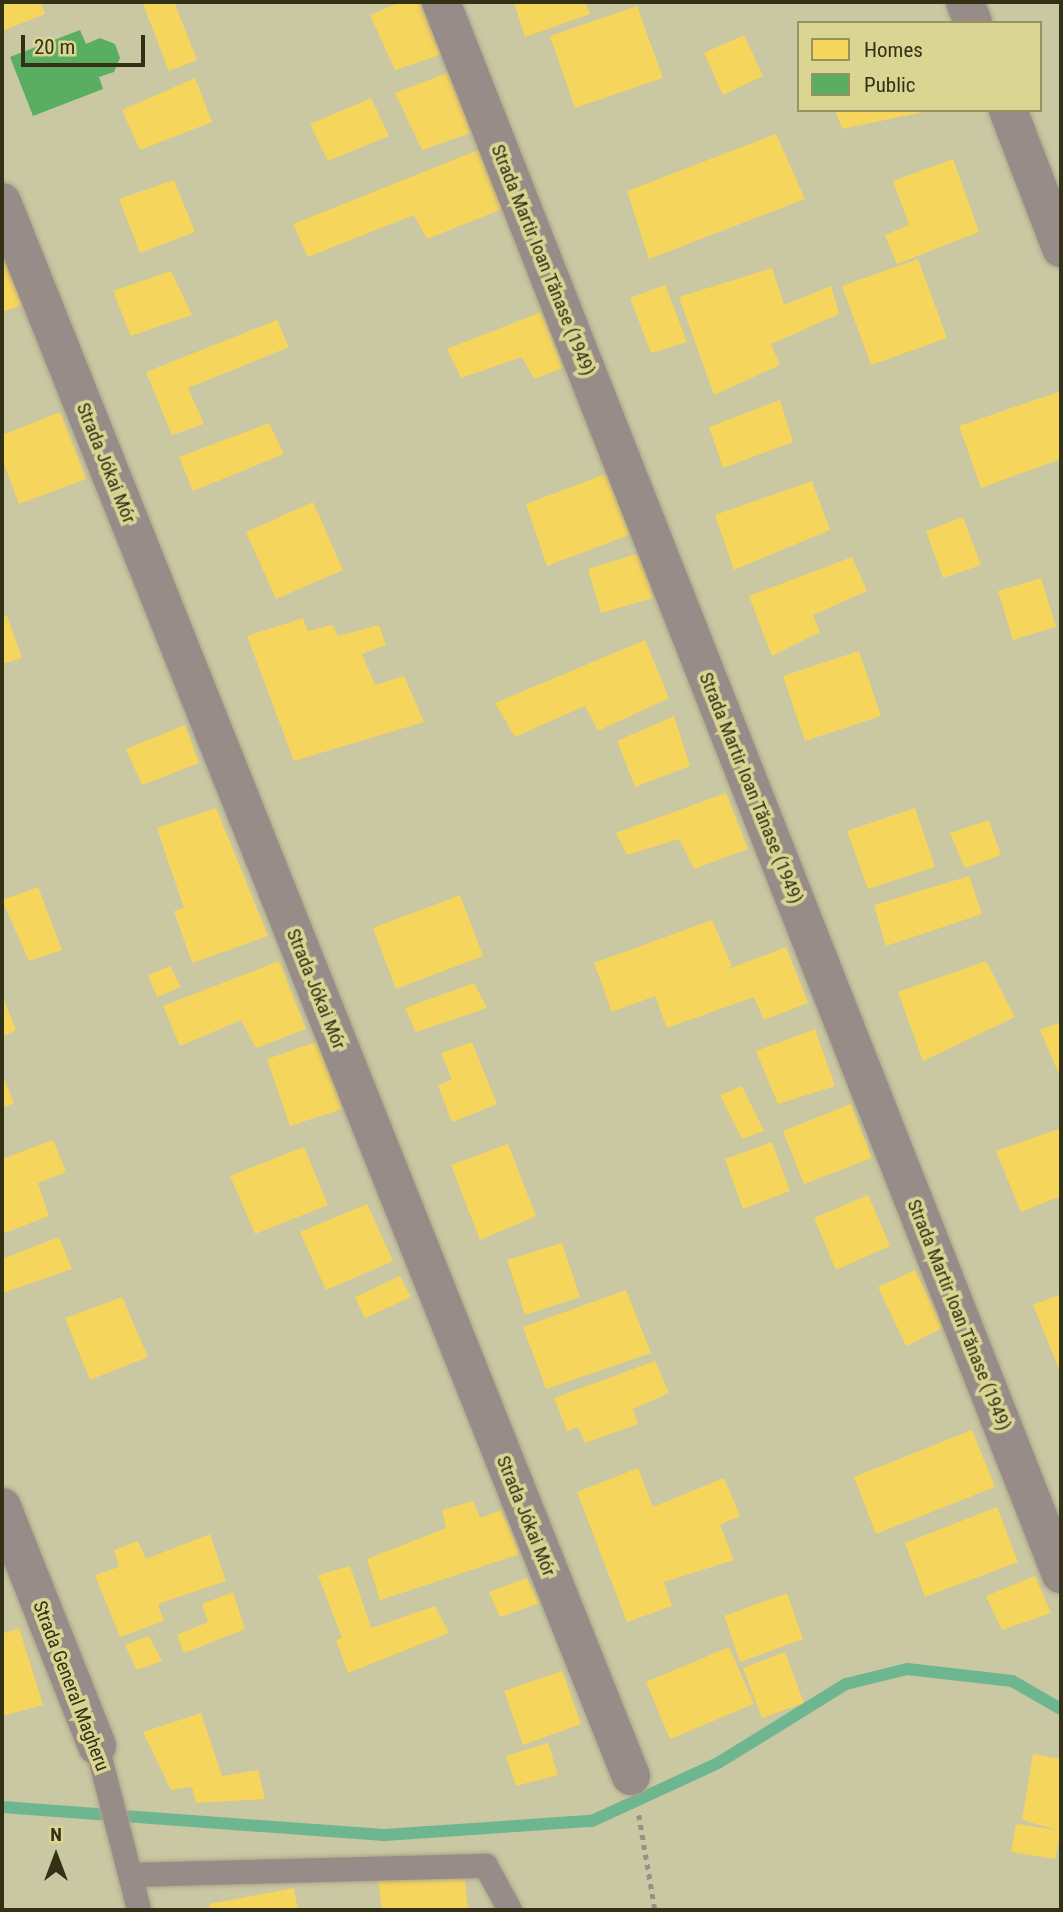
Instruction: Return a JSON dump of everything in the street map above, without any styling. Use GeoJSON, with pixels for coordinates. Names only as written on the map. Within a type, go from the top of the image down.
{"type":"FeatureCollection","features":[{"type":"Feature","properties":{"kind":"street","name":"Strada Martir Ioan Tănase (1949)"},"geometry":{"type":"LineString","coordinates":[[441,2],[1061,1574]]}},
{"type":"Feature","properties":{"kind":"street"},"geometry":{"type":"LineString","coordinates":[[965,2],[973,21]]}},
{"type":"Feature","properties":{"kind":"street"},"geometry":{"type":"LineString","coordinates":[[1009,112],[1061,247]]}},
{"type":"Feature","properties":{"kind":"street","name":"Strada Jókai Mór"},"geometry":{"type":"LineString","coordinates":[[2,202],[631,1776]]}},
{"type":"Feature","properties":{"kind":"street","name":"Strada General Magheru"},"geometry":{"type":"LineString","coordinates":[[2,1507],[97,1746]]}},
{"type":"Feature","properties":{"kind":"lane","name":"Strada General Magheru"},"geometry":{"type":"LineString","coordinates":[[97,1746],[133,1875],[139,1910]]}},
{"type":"Feature","properties":{"kind":"lane"},"geometry":{"type":"LineString","coordinates":[[133,1875],[486,1866],[510,1910]]}},
{"type":"Feature","properties":{"kind":"path"},"geometry":{"type":"LineString","coordinates":[[631,1776],[655,1910]]}},
{"type":"Feature","properties":{"kind":"building: Homes"},"geometry":{"type":"Polygon","coordinates":[[[2,2],[41,2],[45,14],[2,31],[2,2]]]}},
{"type":"Feature","properties":{"kind":"building: Homes"},"geometry":{"type":"Polygon","coordinates":[[[174,2],[197,60],[169,71],[143,4],[174,2]]]}},
{"type":"Feature","properties":{"kind":"building: Homes"},"geometry":{"type":"Polygon","coordinates":[[[401,2],[429,2],[452,51],[395,70],[370,15],[401,2]]]}},
{"type":"Feature","properties":{"kind":"building: Homes"},"geometry":{"type":"Polygon","coordinates":[[[514,2],[585,2],[590,14],[525,37],[514,2]]]}},
{"type":"Feature","properties":{"kind":"building: Homes"},"geometry":{"type":"Polygon","coordinates":[[[637,6],[663,78],[575,108],[550,36],[637,6]]]}},
{"type":"Feature","properties":{"kind":"building: Homes"},"geometry":{"type":"Polygon","coordinates":[[[744,35],[763,76],[723,95],[704,53],[744,35]]]}},
{"type":"Feature","properties":{"kind":"building: Homes"},"geometry":{"type":"Polygon","coordinates":[[[457,69],[479,130],[422,150],[395,93],[457,69]]]}},
{"type":"Feature","properties":{"kind":"building: Homes"},"geometry":{"type":"Polygon","coordinates":[[[195,78],[212,122],[140,150],[122,110],[195,78]]]}},
{"type":"Feature","properties":{"kind":"building: Homes"},"geometry":{"type":"Polygon","coordinates":[[[371,98],[389,136],[328,161],[310,124],[371,98]]]}},
{"type":"Feature","properties":{"kind":"building: Homes"},"geometry":{"type":"Polygon","coordinates":[[[836,112],[923,112],[842,129],[836,112]]]}},
{"type":"Feature","properties":{"kind":"building: Homes"},"geometry":{"type":"Polygon","coordinates":[[[776,134],[805,199],[649,259],[627,191],[776,134]]]}},
{"type":"Feature","properties":{"kind":"building: Homes"},"geometry":{"type":"Polygon","coordinates":[[[486,147],[507,207],[427,239],[414,215],[308,257],[293,224],[486,147]]]}},
{"type":"Feature","properties":{"kind":"building: Homes"},"geometry":{"type":"Polygon","coordinates":[[[953,159],[979,232],[897,264],[885,235],[909,225],[893,181],[953,159]]]}},
{"type":"Feature","properties":{"kind":"building: Homes"},"geometry":{"type":"Polygon","coordinates":[[[174,180],[195,232],[140,253],[119,199],[174,180]]]}},
{"type":"Feature","properties":{"kind":"building: Homes"},"geometry":{"type":"Polygon","coordinates":[[[2,232],[31,302],[2,312],[2,232]]]}},
{"type":"Feature","properties":{"kind":"building: Homes"},"geometry":{"type":"Polygon","coordinates":[[[918,259],[947,338],[871,365],[842,286],[918,259]]]}},
{"type":"Feature","properties":{"kind":"building: Homes"},"geometry":{"type":"Polygon","coordinates":[[[772,268],[784,305],[831,286],[839,314],[771,344],[780,365],[714,395],[679,297],[772,268]]]}},
{"type":"Feature","properties":{"kind":"building: Homes"},"geometry":{"type":"Polygon","coordinates":[[[171,271],[192,315],[131,336],[113,291],[171,271]]]}},
{"type":"Feature","properties":{"kind":"building: Homes"},"geometry":{"type":"Polygon","coordinates":[[[665,285],[687,342],[651,353],[630,298],[665,285]]]}},
{"type":"Feature","properties":{"kind":"building: Homes"},"geometry":{"type":"Polygon","coordinates":[[[541,312],[563,368],[534,379],[522,357],[461,378],[447,349],[541,312]]]}},
{"type":"Feature","properties":{"kind":"building: Homes"},"geometry":{"type":"Polygon","coordinates":[[[277,320],[289,347],[188,388],[204,424],[172,435],[146,372],[277,320]]]}},
{"type":"Feature","properties":{"kind":"building: Homes"},"geometry":{"type":"Polygon","coordinates":[[[1061,391],[1061,459],[981,488],[959,426],[1061,391]]]}},
{"type":"Feature","properties":{"kind":"building: Homes"},"geometry":{"type":"Polygon","coordinates":[[[780,400],[793,442],[723,468],[709,427],[780,400]]]}},
{"type":"Feature","properties":{"kind":"building: Homes"},"geometry":{"type":"Polygon","coordinates":[[[60,412],[86,479],[19,504],[2,459],[2,435],[60,412]]]}},
{"type":"Feature","properties":{"kind":"building: Homes"},"geometry":{"type":"Polygon","coordinates":[[[269,423],[284,454],[193,491],[179,457],[269,423]]]}},
{"type":"Feature","properties":{"kind":"building: Homes"},"geometry":{"type":"Polygon","coordinates":[[[611,472],[634,533],[547,566],[526,504],[611,472]]]}},
{"type":"Feature","properties":{"kind":"building: Homes"},"geometry":{"type":"Polygon","coordinates":[[[812,481],[830,530],[734,570],[715,515],[812,481]]]}},
{"type":"Feature","properties":{"kind":"building: Homes"},"geometry":{"type":"Polygon","coordinates":[[[313,502],[343,570],[276,599],[246,532],[313,502]]]}},
{"type":"Feature","properties":{"kind":"building: Homes"},"geometry":{"type":"Polygon","coordinates":[[[963,517],[981,565],[943,578],[926,531],[963,517]]]}},
{"type":"Feature","properties":{"kind":"building: Homes"},"geometry":{"type":"Polygon","coordinates":[[[640,553],[653,598],[601,613],[588,569],[640,553]]]}},
{"type":"Feature","properties":{"kind":"building: Homes"},"geometry":{"type":"Polygon","coordinates":[[[852,557],[867,591],[813,615],[820,632],[772,656],[749,596],[852,557]]]}},
{"type":"Feature","properties":{"kind":"building: Homes"},"geometry":{"type":"Polygon","coordinates":[[[1041,578],[1056,627],[1013,640],[998,591],[1041,578]]]}},
{"type":"Feature","properties":{"kind":"building: Homes"},"geometry":{"type":"Polygon","coordinates":[[[7,616],[22,658],[2,664],[2,617],[7,616]]]}},
{"type":"Feature","properties":{"kind":"building: Homes"},"geometry":{"type":"Polygon","coordinates":[[[303,618],[308,631],[332,625],[338,636],[379,625],[386,645],[362,654],[375,685],[404,676],[424,722],[294,761],[247,636],[303,618]]]}},
{"type":"Feature","properties":{"kind":"building: Homes"},"geometry":{"type":"Polygon","coordinates":[[[645,640],[669,698],[598,731],[585,706],[515,737],[495,703],[645,640]]]}},
{"type":"Feature","properties":{"kind":"building: Homes"},"geometry":{"type":"Polygon","coordinates":[[[859,651],[881,716],[805,741],[783,676],[859,651]]]}},
{"type":"Feature","properties":{"kind":"building: Homes"},"geometry":{"type":"Polygon","coordinates":[[[674,716],[690,766],[635,787],[617,741],[674,716]]]}},
{"type":"Feature","properties":{"kind":"building: Homes"},"geometry":{"type":"Polygon","coordinates":[[[185,725],[199,763],[142,785],[126,749],[185,725]]]}},
{"type":"Feature","properties":{"kind":"building: Homes"},"geometry":{"type":"Polygon","coordinates":[[[726,793],[748,849],[694,869],[679,839],[627,855],[616,833],[726,793]]]}},
{"type":"Feature","properties":{"kind":"building: Homes"},"geometry":{"type":"Polygon","coordinates":[[[216,808],[268,936],[192,963],[174,911],[184,908],[157,828],[216,808]]]}},
{"type":"Feature","properties":{"kind":"building: Homes"},"geometry":{"type":"Polygon","coordinates":[[[915,808],[935,867],[868,889],[847,831],[915,808]]]}},
{"type":"Feature","properties":{"kind":"building: Homes"},"geometry":{"type":"Polygon","coordinates":[[[989,820],[1001,855],[965,868],[950,833],[989,820]]]}},
{"type":"Feature","properties":{"kind":"building: Homes"},"geometry":{"type":"Polygon","coordinates":[[[969,876],[982,914],[886,946],[874,905],[969,876]]]}},
{"type":"Feature","properties":{"kind":"building: Homes"},"geometry":{"type":"Polygon","coordinates":[[[38,887],[62,950],[29,961],[2,900],[38,887]]]}},
{"type":"Feature","properties":{"kind":"building: Homes"},"geometry":{"type":"Polygon","coordinates":[[[460,895],[483,956],[396,989],[373,928],[460,895]]]}},
{"type":"Feature","properties":{"kind":"building: Homes"},"geometry":{"type":"Polygon","coordinates":[[[712,920],[732,966],[723,971],[786,947],[808,1003],[764,1020],[754,997],[667,1028],[655,996],[612,1012],[594,963],[712,920]]]}},
{"type":"Feature","properties":{"kind":"building: Homes"},"geometry":{"type":"Polygon","coordinates":[[[279,961],[306,1029],[256,1048],[241,1020],[180,1046],[163,1006],[279,961]]]}},
{"type":"Feature","properties":{"kind":"building: Homes"},"geometry":{"type":"Polygon","coordinates":[[[986,961],[1015,1017],[923,1061],[898,992],[986,961]]]}},
{"type":"Feature","properties":{"kind":"building: Homes"},"geometry":{"type":"Polygon","coordinates":[[[170,966],[181,987],[157,997],[148,975],[170,966]]]}},
{"type":"Feature","properties":{"kind":"building: Homes"},"geometry":{"type":"Polygon","coordinates":[[[474,983],[487,1008],[416,1032],[405,1008],[474,983]]]}},
{"type":"Feature","properties":{"kind":"building: Homes"},"geometry":{"type":"Polygon","coordinates":[[[2,995],[16,1030],[2,1037],[2,995]]]}},
{"type":"Feature","properties":{"kind":"building: Homes"},"geometry":{"type":"Polygon","coordinates":[[[1061,1022],[1061,1079],[1040,1030],[1061,1022]]]}},
{"type":"Feature","properties":{"kind":"building: Homes"},"geometry":{"type":"Polygon","coordinates":[[[815,1029],[835,1086],[778,1104],[756,1051],[815,1029]]]}},
{"type":"Feature","properties":{"kind":"building: Homes"},"geometry":{"type":"Polygon","coordinates":[[[319,1041],[342,1109],[290,1126],[267,1059],[319,1041]]]}},
{"type":"Feature","properties":{"kind":"building: Homes"},"geometry":{"type":"Polygon","coordinates":[[[472,1042],[497,1104],[452,1122],[438,1086],[452,1079],[441,1053],[472,1042]]]}},
{"type":"Feature","properties":{"kind":"building: Homes"},"geometry":{"type":"Polygon","coordinates":[[[2,1074],[14,1103],[2,1108],[2,1074]]]}},
{"type":"Feature","properties":{"kind":"building: Homes"},"geometry":{"type":"Polygon","coordinates":[[[742,1086],[764,1131],[742,1139],[720,1095],[742,1086]]]}},
{"type":"Feature","properties":{"kind":"building: Homes"},"geometry":{"type":"Polygon","coordinates":[[[851,1104],[872,1158],[804,1184],[783,1131],[851,1104]]]}},
{"type":"Feature","properties":{"kind":"building: Homes"},"geometry":{"type":"Polygon","coordinates":[[[1061,1128],[1061,1196],[1021,1212],[996,1151],[1061,1128]]]}},
{"type":"Feature","properties":{"kind":"building: Homes"},"geometry":{"type":"Polygon","coordinates":[[[53,1140],[66,1172],[38,1183],[49,1216],[2,1234],[2,1159],[53,1140]]]}},
{"type":"Feature","properties":{"kind":"building: Homes"},"geometry":{"type":"Polygon","coordinates":[[[772,1142],[790,1191],[743,1209],[725,1159],[772,1142]]]}},
{"type":"Feature","properties":{"kind":"building: Homes"},"geometry":{"type":"Polygon","coordinates":[[[508,1144],[536,1216],[480,1240],[451,1165],[508,1144]]]}},
{"type":"Feature","properties":{"kind":"building: Homes"},"geometry":{"type":"Polygon","coordinates":[[[304,1147],[328,1205],[255,1234],[230,1176],[304,1147]]]}},
{"type":"Feature","properties":{"kind":"building: Homes"},"geometry":{"type":"Polygon","coordinates":[[[868,1195],[890,1246],[836,1270],[814,1218],[868,1195]]]}},
{"type":"Feature","properties":{"kind":"building: Homes"},"geometry":{"type":"Polygon","coordinates":[[[367,1204],[393,1261],[326,1290],[300,1232],[367,1204]]]}},
{"type":"Feature","properties":{"kind":"building: Homes"},"geometry":{"type":"Polygon","coordinates":[[[59,1237],[72,1269],[3,1293],[2,1259],[59,1237]]]}},
{"type":"Feature","properties":{"kind":"building: Homes"},"geometry":{"type":"Polygon","coordinates":[[[562,1243],[580,1297],[525,1315],[507,1260],[562,1243]]]}},
{"type":"Feature","properties":{"kind":"building: Homes"},"geometry":{"type":"Polygon","coordinates":[[[915,1270],[943,1328],[906,1346],[878,1287],[915,1270]]]}},
{"type":"Feature","properties":{"kind":"building: Homes"},"geometry":{"type":"Polygon","coordinates":[[[400,1276],[411,1297],[365,1318],[355,1297],[400,1276]]]}},
{"type":"Feature","properties":{"kind":"building: Homes"},"geometry":{"type":"Polygon","coordinates":[[[626,1290],[651,1353],[546,1389],[523,1327],[626,1290]]]}},
{"type":"Feature","properties":{"kind":"building: Homes"},"geometry":{"type":"Polygon","coordinates":[[[1061,1294],[1061,1374],[1033,1305],[1061,1294]]]}},
{"type":"Feature","properties":{"kind":"building: Homes"},"geometry":{"type":"Polygon","coordinates":[[[122,1297],[148,1357],[90,1380],[65,1318],[122,1297]]]}},
{"type":"Feature","properties":{"kind":"building: Homes"},"geometry":{"type":"Polygon","coordinates":[[[655,1361],[669,1393],[633,1409],[638,1424],[585,1443],[578,1427],[567,1431],[554,1398],[655,1361]]]}},
{"type":"Feature","properties":{"kind":"building: Homes"},"geometry":{"type":"Polygon","coordinates":[[[972,1430],[995,1487],[876,1534],[854,1477],[972,1430]]]}},
{"type":"Feature","properties":{"kind":"building: Homes"},"geometry":{"type":"Polygon","coordinates":[[[638,1468],[653,1507],[724,1478],[740,1516],[720,1525],[734,1560],[664,1582],[672,1606],[627,1622],[577,1492],[638,1468]]]}},
{"type":"Feature","properties":{"kind":"building: Homes"},"geometry":{"type":"Polygon","coordinates":[[[473,1501],[480,1518],[501,1510],[520,1554],[380,1600],[367,1559],[446,1528],[442,1510],[473,1501]]]}},
{"type":"Feature","properties":{"kind":"building: Homes"},"geometry":{"type":"Polygon","coordinates":[[[997,1507],[1018,1562],[925,1597],[905,1543],[997,1507]]]}},
{"type":"Feature","properties":{"kind":"building: Homes"},"geometry":{"type":"Polygon","coordinates":[[[210,1534],[226,1581],[158,1604],[164,1621],[120,1637],[95,1575],[119,1567],[114,1550],[138,1541],[146,1559],[210,1534]]]}},
{"type":"Feature","properties":{"kind":"building: Homes"},"geometry":{"type":"Polygon","coordinates":[[[350,1566],[371,1628],[435,1606],[449,1633],[348,1673],[336,1640],[342,1638],[318,1575],[350,1566]]]}},
{"type":"Feature","properties":{"kind":"building: Homes"},"geometry":{"type":"Polygon","coordinates":[[[1035,1576],[1051,1613],[1002,1630],[986,1596],[1035,1576]]]}},
{"type":"Feature","properties":{"kind":"building: Homes"},"geometry":{"type":"Polygon","coordinates":[[[527,1578],[540,1603],[500,1617],[489,1592],[527,1578]]]}},
{"type":"Feature","properties":{"kind":"building: Homes"},"geometry":{"type":"Polygon","coordinates":[[[233,1592],[245,1629],[184,1653],[177,1635],[208,1622],[202,1604],[233,1592]]]}},
{"type":"Feature","properties":{"kind":"building: Homes"},"geometry":{"type":"Polygon","coordinates":[[[787,1593],[803,1639],[740,1662],[724,1616],[787,1593]]]}},
{"type":"Feature","properties":{"kind":"building: Homes"},"geometry":{"type":"Polygon","coordinates":[[[19,1628],[43,1705],[2,1716],[2,1634],[19,1628]]]}},
{"type":"Feature","properties":{"kind":"building: Homes"},"geometry":{"type":"Polygon","coordinates":[[[149,1636],[162,1661],[137,1670],[125,1645],[149,1636]]]}},
{"type":"Feature","properties":{"kind":"building: Homes"},"geometry":{"type":"Polygon","coordinates":[[[729,1647],[754,1704],[670,1739],[646,1682],[729,1647]]]}},
{"type":"Feature","properties":{"kind":"building: Homes"},"geometry":{"type":"Polygon","coordinates":[[[785,1652],[804,1703],[762,1718],[743,1668],[785,1652]]]}},
{"type":"Feature","properties":{"kind":"building: Homes"},"geometry":{"type":"Polygon","coordinates":[[[562,1671],[581,1724],[523,1745],[504,1691],[562,1671]]]}},
{"type":"Feature","properties":{"kind":"building: Homes"},"geometry":{"type":"Polygon","coordinates":[[[201,1713],[222,1776],[258,1770],[265,1799],[196,1803],[192,1787],[171,1790],[143,1732],[201,1713]]]}},
{"type":"Feature","properties":{"kind":"building: Homes"},"geometry":{"type":"Polygon","coordinates":[[[548,1743],[558,1775],[516,1786],[506,1756],[548,1743]]]}},
{"type":"Feature","properties":{"kind":"building: Homes"},"geometry":{"type":"Polygon","coordinates":[[[1033,1754],[1061,1759],[1061,1830],[1055,1859],[1011,1852],[1016,1824],[1058,1830],[1022,1820],[1033,1754]]]}},
{"type":"Feature","properties":{"kind":"building: Homes"},"geometry":{"type":"Polygon","coordinates":[[[464,1870],[468,1910],[382,1910],[378,1879],[464,1870]]]}},
{"type":"Feature","properties":{"kind":"building: Homes"},"geometry":{"type":"Polygon","coordinates":[[[294,1888],[298,1910],[211,1910],[209,1904],[294,1888]]]}},
{"type":"Feature","properties":{"kind":"building: Public"},"geometry":{"type":"Polygon","coordinates":[[[80,30],[86,44],[100,38],[115,44],[120,58],[114,72],[99,77],[103,89],[33,116],[10,57],[80,30]]]}},
{"type":"Feature","properties":{"kind":"waterway"},"geometry":{"type":"LineString","coordinates":[[2,1807],[384,1835],[592,1821],[718,1763],[846,1684],[907,1669],[1012,1681],[1061,1709]]}}]}
